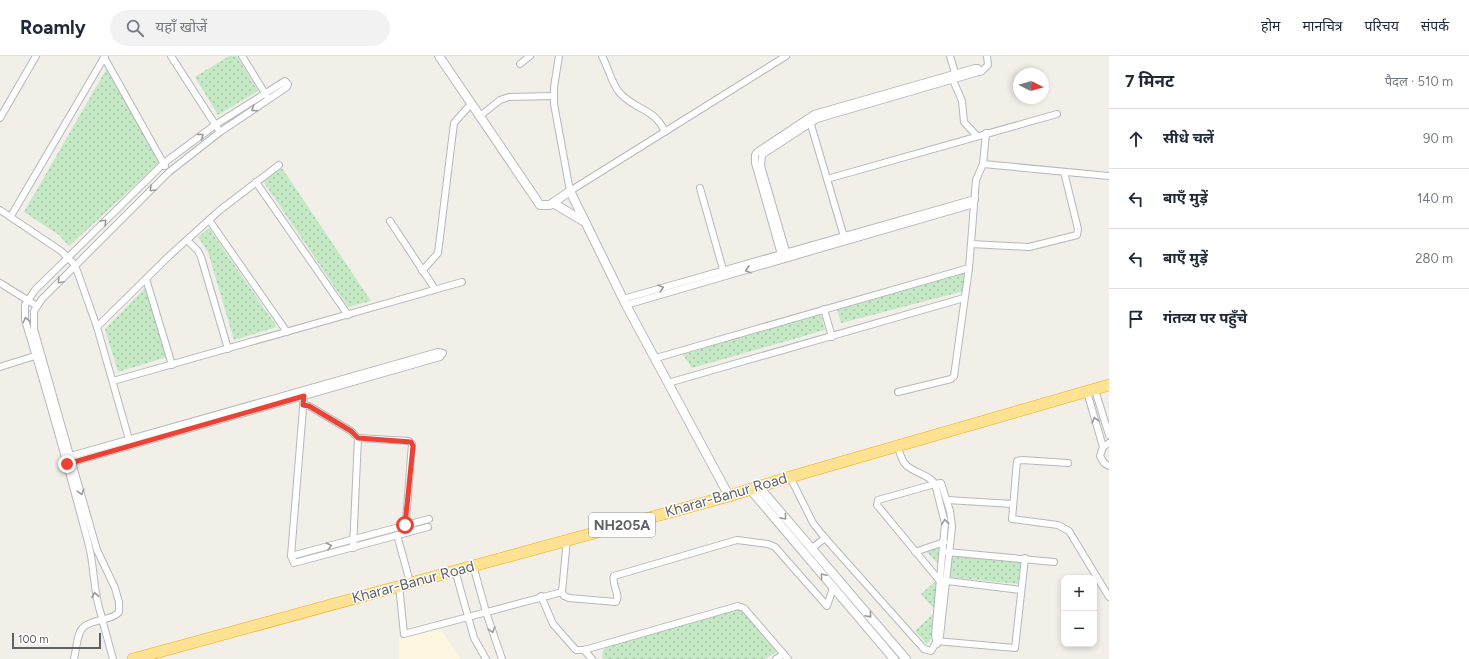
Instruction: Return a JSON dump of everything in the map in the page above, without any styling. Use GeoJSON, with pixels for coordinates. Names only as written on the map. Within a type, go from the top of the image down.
{"type":"FeatureCollection","features":[{"type":"Feature","properties":{"kind":"highway","name":"Kharar-Banur Road"},"geometry":{"type":"LineString","coordinates":[[133,659],[155,656],[399,585],[729,496],[1109,385]]}},
{"type":"Feature","properties":{"kind":"street"},"geometry":{"type":"LineString","coordinates":[[0,118],[36,56]]}},
{"type":"Feature","properties":{"kind":"street"},"geometry":{"type":"LineString","coordinates":[[172,56],[220,132]]}},
{"type":"Feature","properties":{"kind":"street"},"geometry":{"type":"LineString","coordinates":[[440,56],[537,203],[543,206],[553,203],[786,56]]}},
{"type":"Feature","properties":{"kind":"street"},"geometry":{"type":"LineString","coordinates":[[520,64],[530,56]]}},
{"type":"Feature","properties":{"kind":"street"},"geometry":{"type":"LineString","coordinates":[[559,56],[553,96],[570,191],[583,221],[625,302],[729,496]]}},
{"type":"Feature","properties":{"kind":"street"},"geometry":{"type":"LineString","coordinates":[[602,56],[618,91],[625,98],[658,118],[665,132]]}},
{"type":"Feature","properties":{"kind":"street"},"geometry":{"type":"LineString","coordinates":[[950,56],[955,73]]}},
{"type":"Feature","properties":{"kind":"street"},"geometry":{"type":"LineString","coordinates":[[810,119],[980,72],[987,68],[987,56]]}},
{"type":"Feature","properties":{"kind":"street"},"geometry":{"type":"LineString","coordinates":[[104,57],[168,172]]}},
{"type":"Feature","properties":{"kind":"street"},"geometry":{"type":"LineString","coordinates":[[11,216],[104,57]]}},
{"type":"Feature","properties":{"kind":"street"},"geometry":{"type":"LineString","coordinates":[[244,57],[269,99]]}},
{"type":"Feature","properties":{"kind":"street"},"geometry":{"type":"LineString","coordinates":[[784,256],[754,163],[755,155],[760,149],[810,119],[955,73],[976,68],[980,72]]}},
{"type":"Feature","properties":{"kind":"street"},"geometry":{"type":"LineString","coordinates":[[953,80],[962,101],[964,122],[977,136]]}},
{"type":"Feature","properties":{"kind":"street"},"geometry":{"type":"LineString","coordinates":[[39,355],[33,324],[34,311],[37,306],[75,265],[168,172],[220,132],[287,87],[288,84],[284,81],[265,93],[215,125],[163,163],[68,257],[28,300],[24,312],[39,355],[97,550],[115,588],[119,602],[119,612],[117,615],[87,623],[82,628],[74,659]]}},
{"type":"Feature","properties":{"kind":"street"},"geometry":{"type":"LineString","coordinates":[[480,116],[500,100],[509,97],[553,96]]}},
{"type":"Feature","properties":{"kind":"street"},"geometry":{"type":"LineString","coordinates":[[422,271],[436,257],[439,246],[454,122],[471,104]]}},
{"type":"Feature","properties":{"kind":"street"},"geometry":{"type":"LineString","coordinates":[[827,179],[1057,114]]}},
{"type":"Feature","properties":{"kind":"street"},"geometry":{"type":"LineString","coordinates":[[810,119],[845,239]]}},
{"type":"Feature","properties":{"kind":"street"},"geometry":{"type":"LineString","coordinates":[[898,392],[953,378],[969,268],[976,180],[983,164],[986,133]]}},
{"type":"Feature","properties":{"kind":"street"},"geometry":{"type":"LineString","coordinates":[[983,164],[1109,176]]}},
{"type":"Feature","properties":{"kind":"street"},"geometry":{"type":"LineString","coordinates":[[97,327],[209,220],[279,165]]}},
{"type":"Feature","properties":{"kind":"street"},"geometry":{"type":"LineString","coordinates":[[971,244],[1029,247],[1077,234],[1078,229],[1064,172]]}},
{"type":"Feature","properties":{"kind":"street"},"geometry":{"type":"LineString","coordinates":[[256,182],[348,315]]}},
{"type":"Feature","properties":{"kind":"street"},"geometry":{"type":"LineString","coordinates":[[700,188],[724,273]]}},
{"type":"Feature","properties":{"kind":"street"},"geometry":{"type":"LineString","coordinates":[[625,302],[974,202]]}},
{"type":"Feature","properties":{"kind":"street"},"geometry":{"type":"LineString","coordinates":[[553,203],[583,221]]}},
{"type":"Feature","properties":{"kind":"street"},"geometry":{"type":"LineString","coordinates":[[0,210],[11,216],[68,257],[75,265],[97,327],[130,443]]}},
{"type":"Feature","properties":{"kind":"street"},"geometry":{"type":"LineString","coordinates":[[209,220],[287,332]]}},
{"type":"Feature","properties":{"kind":"street"},"geometry":{"type":"LineString","coordinates":[[390,221],[434,289]]}},
{"type":"Feature","properties":{"kind":"street"},"geometry":{"type":"LineString","coordinates":[[187,240],[198,251],[201,257],[228,349]]}},
{"type":"Feature","properties":{"kind":"street"},"geometry":{"type":"LineString","coordinates":[[656,358],[969,268]]}},
{"type":"Feature","properties":{"kind":"street"},"geometry":{"type":"LineString","coordinates":[[146,280],[172,364]]}},
{"type":"Feature","properties":{"kind":"street"},"geometry":{"type":"LineString","coordinates":[[113,381],[462,282]]}},
{"type":"Feature","properties":{"kind":"street"},"geometry":{"type":"LineString","coordinates":[[0,283],[37,306]]}},
{"type":"Feature","properties":{"kind":"street"},"geometry":{"type":"LineString","coordinates":[[668,383],[964,298]]}},
{"type":"Feature","properties":{"kind":"street"},"geometry":{"type":"LineString","coordinates":[[824,309],[832,337]]}},
{"type":"Feature","properties":{"kind":"street"},"geometry":{"type":"LineString","coordinates":[[69,460],[361,377],[440,357],[443,353],[438,352],[361,377],[304,396],[130,443]]}},
{"type":"Feature","properties":{"kind":"street"},"geometry":{"type":"LineString","coordinates":[[0,367],[39,355]]}},
{"type":"Feature","properties":{"kind":"street"},"geometry":{"type":"LineString","coordinates":[[1091,391],[1109,435]]}},
{"type":"Feature","properties":{"kind":"street"},"geometry":{"type":"LineString","coordinates":[[1091,391],[1103,447],[1100,456],[1101,460],[1109,466]]}},
{"type":"Feature","properties":{"kind":"street"},"geometry":{"type":"LineString","coordinates":[[304,396],[291,556],[293,562],[296,564],[428,527]]}},
{"type":"Feature","properties":{"kind":"street"},"geometry":{"type":"LineString","coordinates":[[303,405],[309,406],[351,431],[358,438],[409,441],[412,444],[405,533]]}},
{"type":"Feature","properties":{"kind":"street"},"geometry":{"type":"LineString","coordinates":[[353,548],[352,540],[358,438]]}},
{"type":"Feature","properties":{"kind":"street"},"geometry":{"type":"LineString","coordinates":[[1103,447],[1109,443]]}},
{"type":"Feature","properties":{"kind":"street"},"geometry":{"type":"LineString","coordinates":[[897,446],[908,467],[932,480],[935,484],[945,518],[944,542],[946,552]]}},
{"type":"Feature","properties":{"kind":"street"},"geometry":{"type":"LineString","coordinates":[[69,460],[89,548],[94,590],[113,659]]}},
{"type":"Feature","properties":{"kind":"street"},"geometry":{"type":"LineString","coordinates":[[1068,463],[1019,460],[1017,464],[1011,517],[1014,520],[1058,525],[1069,530],[1109,597]]}},
{"type":"Feature","properties":{"kind":"street"},"geometry":{"type":"LineString","coordinates":[[790,477],[813,523],[924,649],[930,651],[937,642],[943,582],[946,552],[952,522],[947,500],[942,484],[940,483],[880,500],[877,503],[878,508],[915,552],[943,582],[1021,590]]}},
{"type":"Feature","properties":{"kind":"street"},"geometry":{"type":"LineString","coordinates":[[754,488],[811,549],[906,659]]}},
{"type":"Feature","properties":{"kind":"street"},"geometry":{"type":"LineString","coordinates":[[754,488],[832,588],[894,659]]}},
{"type":"Feature","properties":{"kind":"street"},"geometry":{"type":"LineString","coordinates":[[947,500],[1013,504]]}},
{"type":"Feature","properties":{"kind":"street"},"geometry":{"type":"LineString","coordinates":[[291,556],[429,519]]}},
{"type":"Feature","properties":{"kind":"street"},"geometry":{"type":"LineString","coordinates":[[397,535],[410,582]]}},
{"type":"Feature","properties":{"kind":"street"},"geometry":{"type":"LineString","coordinates":[[811,549],[825,538]]}},
{"type":"Feature","properties":{"kind":"street"},"geometry":{"type":"LineString","coordinates":[[567,539],[562,592],[564,596],[569,598],[616,602],[618,599],[613,579],[616,575],[729,542],[742,540],[768,544],[776,547],[827,606],[832,588]]}},
{"type":"Feature","properties":{"kind":"street"},"geometry":{"type":"LineString","coordinates":[[915,552],[944,542]]}},
{"type":"Feature","properties":{"kind":"street"},"geometry":{"type":"LineString","coordinates":[[946,552],[1024,558],[1054,562]]}},
{"type":"Feature","properties":{"kind":"street"},"geometry":{"type":"LineString","coordinates":[[937,642],[1015,648],[1024,558]]}},
{"type":"Feature","properties":{"kind":"street"},"geometry":{"type":"LineString","coordinates":[[474,565],[486,612],[502,659]]}},
{"type":"Feature","properties":{"kind":"street"},"geometry":{"type":"LineString","coordinates":[[455,570],[477,647],[486,659]]}},
{"type":"Feature","properties":{"kind":"street"},"geometry":{"type":"LineString","coordinates":[[399,585],[404,634],[541,596],[562,592]]}},
{"type":"Feature","properties":{"kind":"street"},"geometry":{"type":"LineString","coordinates":[[541,596],[549,617],[573,648],[579,650],[584,650],[738,606],[744,608],[786,657],[776,659]]}},
{"type":"Feature","properties":{"kind":"street"},"geometry":{"type":"LineString","coordinates":[[584,650],[592,659]]}},
{"type":"Feature","properties":{"kind":"shaded area"},"geometry":{"type":"Polygon","coordinates":[[[438,625],[460,659],[399,659],[399,637],[438,625]]]}},
{"type":"Feature","properties":{"kind":"green space"},"geometry":{"type":"Polygon","coordinates":[[[229,56],[237,56],[258,91],[218,115],[195,77],[229,56]]]}},
{"type":"Feature","properties":{"kind":"green space"},"geometry":{"type":"Polygon","coordinates":[[[107,68],[159,163],[69,246],[59,235],[24,212],[107,68]]]}},
{"type":"Feature","properties":{"kind":"green space"},"geometry":{"type":"Polygon","coordinates":[[[282,168],[371,301],[348,307],[263,181],[282,168]]]}},
{"type":"Feature","properties":{"kind":"green space"},"geometry":{"type":"Polygon","coordinates":[[[209,228],[277,327],[234,340],[208,252],[198,237],[209,228]]]}},
{"type":"Feature","properties":{"kind":"green space"},"geometry":{"type":"Polygon","coordinates":[[[967,272],[964,291],[841,323],[836,306],[967,272]]]}},
{"type":"Feature","properties":{"kind":"green space"},"geometry":{"type":"Polygon","coordinates":[[[146,287],[167,357],[118,372],[105,329],[146,287]]]}},
{"type":"Feature","properties":{"kind":"green space"},"geometry":{"type":"Polygon","coordinates":[[[820,312],[825,330],[692,368],[681,352],[820,312]]]}},
{"type":"Feature","properties":{"kind":"green space"},"geometry":{"type":"Polygon","coordinates":[[[941,545],[940,566],[927,552],[928,549],[941,545]]]}},
{"type":"Feature","properties":{"kind":"green space"},"geometry":{"type":"Polygon","coordinates":[[[952,555],[1021,562],[1018,584],[949,577],[952,555]]]}},
{"type":"Feature","properties":{"kind":"green space"},"geometry":{"type":"Polygon","coordinates":[[[938,579],[935,631],[933,637],[927,644],[915,631],[936,611],[921,594],[938,579]]]}},
{"type":"Feature","properties":{"kind":"green space"},"geometry":{"type":"Polygon","coordinates":[[[744,607],[778,651],[765,659],[604,659],[602,657],[603,650],[608,645],[744,607]]]}},
{"type":"Feature","properties":{"kind":"route"},"geometry":{"type":"LineString","coordinates":[[67,464],[304,396],[303,405],[309,406],[351,431],[358,438],[411,442],[413,446],[405,525]]}}]}
